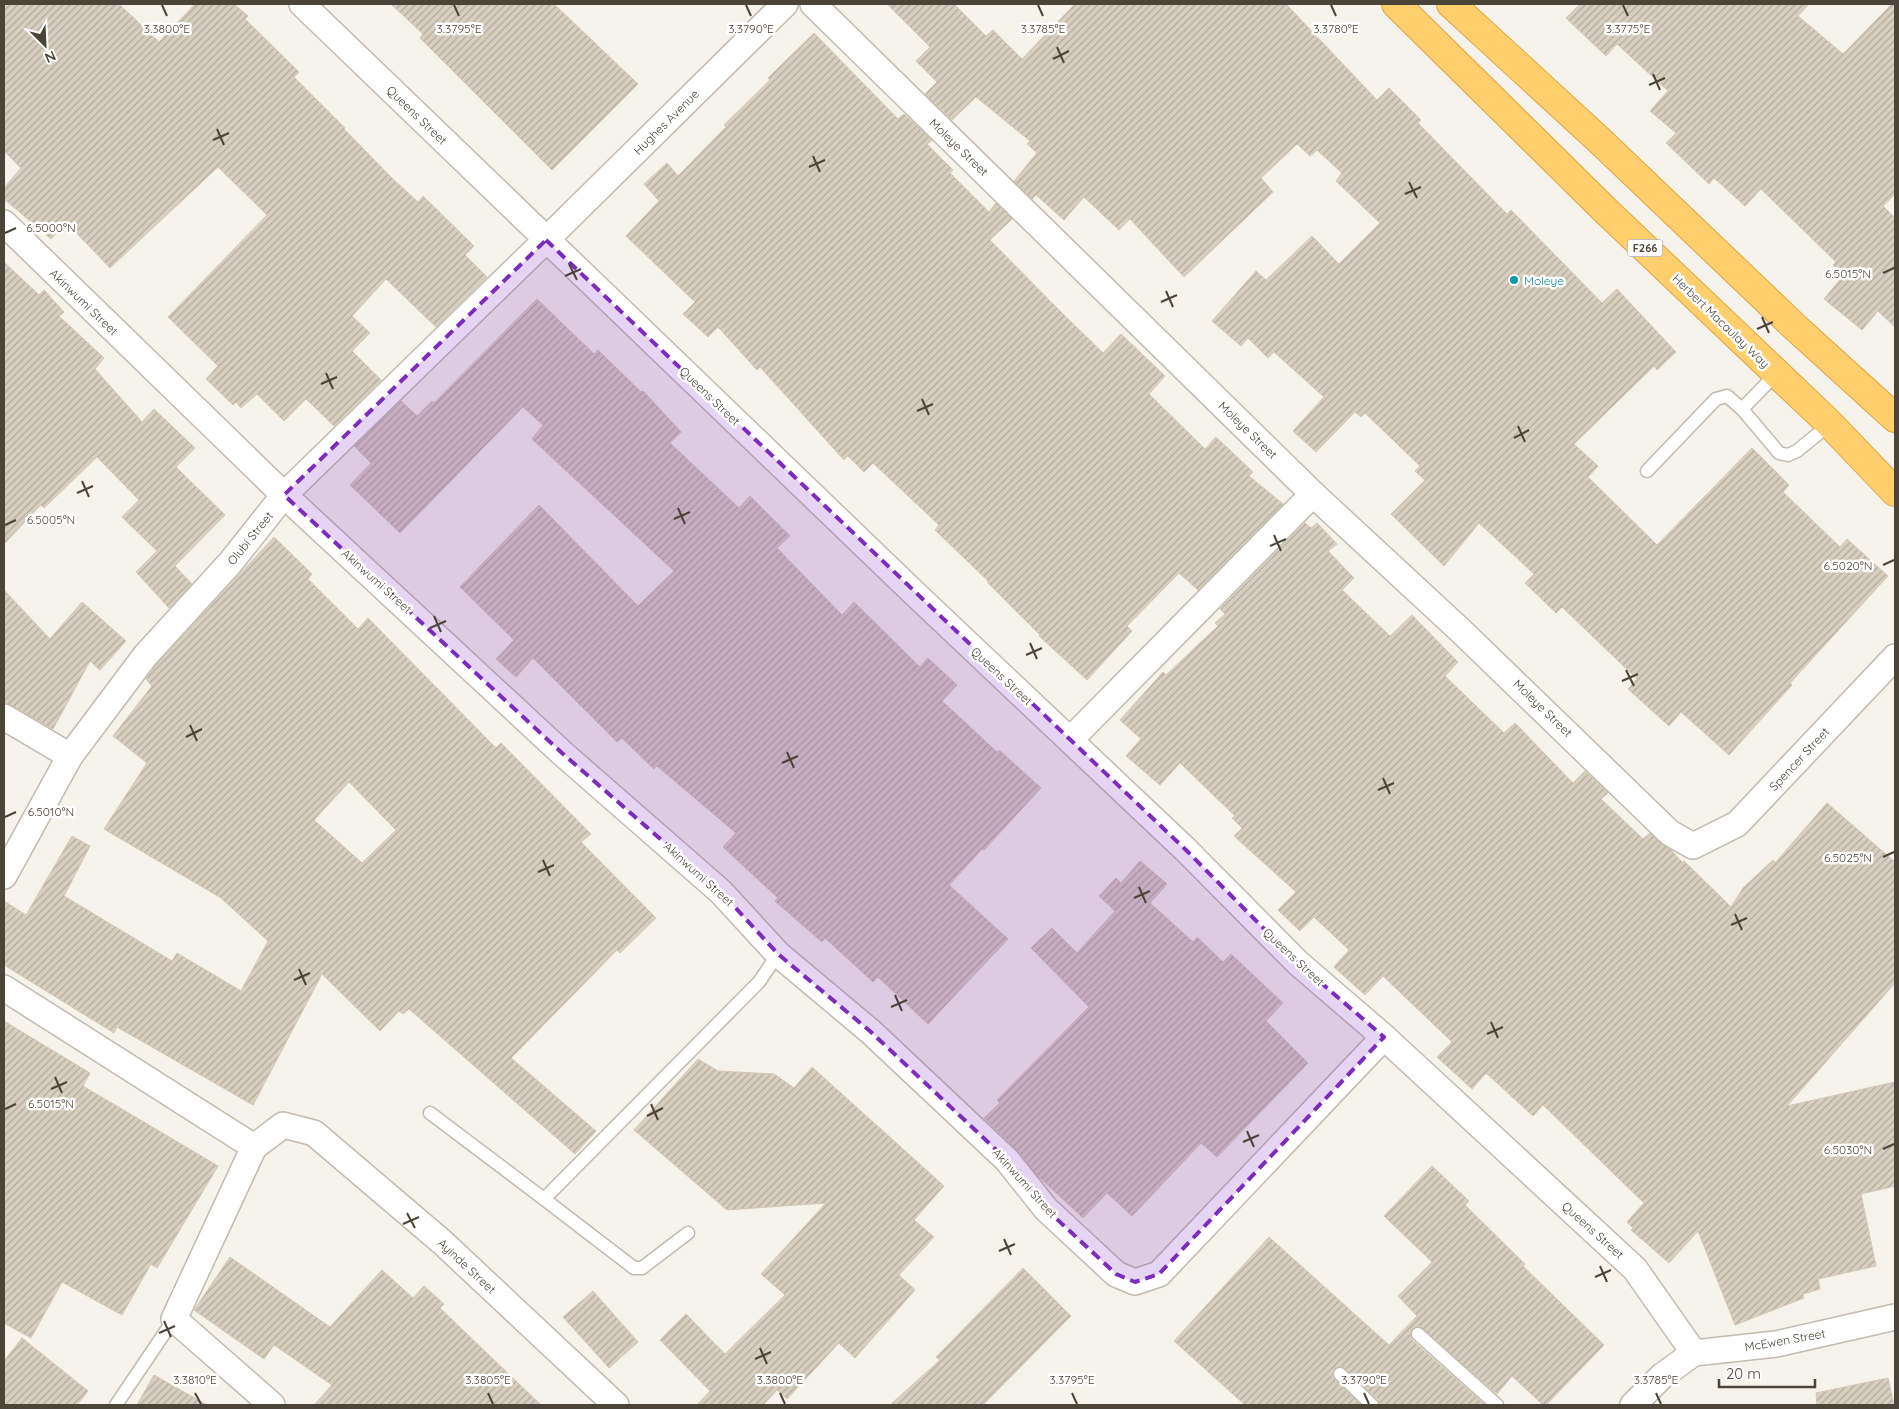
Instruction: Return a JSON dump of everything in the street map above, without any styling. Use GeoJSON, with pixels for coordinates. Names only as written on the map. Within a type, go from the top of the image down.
{"type":"FeatureCollection","features":[{"type":"Feature","properties":{"kind":"highway","name":"Herbert Macaulay Way"},"geometry":{"type":"LineString","coordinates":[[1396,4],[1605,210],[1830,424],[1895,492]]}},
{"type":"Feature","properties":{"kind":"highway"},"geometry":{"type":"LineString","coordinates":[[1451,4],[1598,139],[1796,328],[1895,418]]}},
{"type":"Feature","properties":{"kind":"street","name":"Queens Street"},"geometry":{"type":"LineString","coordinates":[[302,4],[919,598],[1186,850],[1298,964],[1384,1037],[1635,1268],[1694,1353]]}},
{"type":"Feature","properties":{"kind":"street","name":"Hughes Avenue"},"geometry":{"type":"LineString","coordinates":[[546,240],[785,4]]}},
{"type":"Feature","properties":{"kind":"street","name":"Moleye Street"},"geometry":{"type":"LineString","coordinates":[[813,4],[1313,494],[1475,644],[1670,833],[1693,846]]}},
{"type":"Feature","properties":{"kind":"street","name":"Akinwumi Street"},"geometry":{"type":"LineString","coordinates":[[4,224],[284,496],[415,615],[562,753],[721,892],[778,954],[871,1032],[1007,1160],[1046,1209],[1116,1274],[1135,1282],[1159,1274],[1384,1037]]}},
{"type":"Feature","properties":{"kind":"street","name":"Olubi Street"},"geometry":{"type":"LineString","coordinates":[[4,876],[70,756],[145,656],[230,563],[284,496],[546,240]]}},
{"type":"Feature","properties":{"kind":"street"},"geometry":{"type":"LineString","coordinates":[[1070,740],[1313,494]]}},
{"type":"Feature","properties":{"kind":"street","name":"Spencer Street"},"geometry":{"type":"LineString","coordinates":[[1693,846],[1737,824],[1895,657]]}},
{"type":"Feature","properties":{"kind":"street"},"geometry":{"type":"LineString","coordinates":[[4,717],[70,756]]}},
{"type":"Feature","properties":{"kind":"street"},"geometry":{"type":"LineString","coordinates":[[4,988],[254,1147],[174,1319],[272,1405]]}},
{"type":"Feature","properties":{"kind":"street","name":"Ayinde Street"},"geometry":{"type":"LineString","coordinates":[[254,1147],[283,1125],[314,1133],[442,1242],[616,1405]]}},
{"type":"Feature","properties":{"kind":"street","name":"McEwen Street"},"geometry":{"type":"LineString","coordinates":[[1633,1405],[1662,1376],[1694,1353],[1776,1344],[1895,1317]]}},
{"type":"Feature","properties":{"kind":"lane"},"geometry":{"type":"LineString","coordinates":[[1742,410],[1777,374]]}},
{"type":"Feature","properties":{"kind":"lane"},"geometry":{"type":"LineString","coordinates":[[1647,471],[1716,399],[1727,396],[1742,410],[1779,453],[1788,455],[1797,451],[1830,424]]}},
{"type":"Feature","properties":{"kind":"lane"},"geometry":{"type":"LineString","coordinates":[[544,1198],[759,982],[778,954]]}},
{"type":"Feature","properties":{"kind":"lane"},"geometry":{"type":"LineString","coordinates":[[430,1113],[634,1268],[642,1268],[688,1233]]}},
{"type":"Feature","properties":{"kind":"lane"},"geometry":{"type":"LineString","coordinates":[[116,1405],[174,1319]]}},
{"type":"Feature","properties":{"kind":"lane"},"geometry":{"type":"LineString","coordinates":[[1418,1334],[1497,1405]]}},
{"type":"Feature","properties":{"kind":"lane"},"geometry":{"type":"LineString","coordinates":[[1340,1374],[1372,1405]]}},
{"type":"Feature","properties":{"kind":"highlighted area"},"geometry":{"type":"Polygon","coordinates":[[[546,240],[1186,850],[1298,963],[1384,1037],[1159,1274],[1135,1282],[1116,1274],[1046,1209],[1007,1160],[871,1032],[778,954],[721,892],[562,753],[284,495],[546,240]]]}},
{"type":"Feature","properties":{"kind":"building"},"geometry":{"type":"Polygon","coordinates":[[[4,4],[119,4],[159,42],[195,4],[234,4],[248,16],[245,19],[299,72],[294,77],[394,180],[418,202],[423,196],[474,246],[465,255],[487,277],[436,327],[386,279],[352,316],[370,333],[352,351],[381,380],[334,426],[306,399],[284,421],[257,394],[241,408],[236,402],[233,405],[206,379],[218,366],[168,317],[267,215],[218,167],[110,268],[66,222],[51,239],[4,199],[4,188],[21,168],[4,151],[4,4]]]}},
{"type":"Feature","properties":{"kind":"building"},"geometry":{"type":"Polygon","coordinates":[[[391,4],[554,4],[638,84],[552,170],[420,38],[423,34],[391,4]]]}},
{"type":"Feature","properties":{"kind":"building"},"geometry":{"type":"Polygon","coordinates":[[[887,4],[954,4],[986,36],[993,30],[1022,59],[1075,4],[1286,4],[1377,100],[1389,88],[1421,120],[1418,123],[1507,214],[1511,210],[1602,303],[1617,289],[1676,352],[1657,370],[1654,366],[1574,444],[1598,466],[1588,477],[1657,545],[1752,448],[1789,485],[1783,492],[1840,547],[1847,539],[1888,576],[1790,683],[1792,685],[1729,755],[1681,712],[1669,726],[1628,689],[1637,679],[1562,607],[1556,613],[1525,583],[1534,574],[1479,523],[1444,566],[1391,514],[1425,480],[1415,471],[1420,466],[1365,413],[1361,417],[1355,412],[1316,452],[1293,431],[1324,397],[1274,352],[1268,358],[1248,338],[1241,346],[1212,321],[1256,271],[1266,280],[1312,236],[1339,264],[1380,223],[1336,181],[1342,173],[1317,150],[1310,156],[1297,144],[1261,178],[1273,192],[1184,277],[1130,219],[1119,230],[1084,197],[1064,220],[1036,195],[1032,199],[1014,181],[1037,153],[1027,144],[1030,141],[976,97],[952,120],[925,94],[937,82],[916,61],[930,47],[887,4]]]}},
{"type":"Feature","properties":{"kind":"building"},"geometry":{"type":"Polygon","coordinates":[[[1580,4],[1809,4],[1798,16],[1843,54],[1892,4],[1895,4],[1895,194],[1883,206],[1895,218],[1895,327],[1878,311],[1862,330],[1824,299],[1844,275],[1833,265],[1836,262],[1761,189],[1745,206],[1714,178],[1709,184],[1666,143],[1676,133],[1650,111],[1668,91],[1617,44],[1606,56],[1566,18],[1580,4]]]}},
{"type":"Feature","properties":{"kind":"building"},"geometry":{"type":"Polygon","coordinates":[[[814,33],[898,119],[904,114],[932,140],[927,144],[953,170],[950,173],[989,212],[996,203],[1012,219],[990,240],[1057,308],[1103,353],[1121,334],[1165,376],[1149,394],[1205,449],[1216,437],[1253,472],[1249,476],[1283,504],[1198,590],[1179,573],[1127,626],[1132,631],[1087,680],[1039,636],[988,581],[935,530],[939,525],[873,463],[864,472],[848,456],[844,460],[760,367],[757,370],[718,327],[708,337],[683,314],[695,302],[626,236],[659,201],[644,184],[667,163],[678,176],[726,127],[724,125],[770,80],[768,78],[814,33]]]}},
{"type":"Feature","properties":{"kind":"building"},"geometry":{"type":"Polygon","coordinates":[[[4,262],[39,295],[44,290],[64,312],[59,316],[104,358],[95,369],[142,422],[154,409],[195,448],[176,467],[225,515],[175,566],[192,584],[169,608],[136,572],[157,551],[122,517],[139,500],[97,457],[44,508],[41,505],[4,544],[4,262]]]}},
{"type":"Feature","properties":{"kind":"building"},"geometry":{"type":"Polygon","coordinates":[[[537,299],[594,354],[598,350],[641,392],[643,391],[681,432],[670,443],[739,508],[750,496],[790,536],[777,548],[842,615],[854,602],[920,667],[928,658],[957,685],[942,701],[997,752],[999,750],[1041,788],[949,885],[1008,939],[928,1024],[878,977],[873,982],[825,938],[822,942],[775,901],[778,898],[723,847],[736,833],[657,766],[654,769],[622,738],[617,742],[533,658],[516,677],[496,659],[514,640],[460,587],[539,505],[638,606],[674,571],[532,439],[543,425],[523,407],[400,533],[350,485],[371,463],[354,446],[401,401],[417,416],[432,401],[434,403],[537,299]]]}},
{"type":"Feature","properties":{"kind":"building"},"geometry":{"type":"Polygon","coordinates":[[[1305,523],[1311,528],[1317,523],[1337,544],[1328,551],[1354,578],[1342,590],[1390,636],[1412,615],[1458,662],[1445,676],[1504,733],[1515,723],[1573,783],[1585,771],[1608,793],[1601,799],[1643,839],[1650,833],[1671,850],[1682,862],[1684,861],[1731,907],[1743,888],[1773,860],[1775,863],[1827,803],[1895,862],[1895,983],[1787,1106],[1895,1082],[1895,1186],[1861,1194],[1876,1266],[1818,1279],[1820,1289],[1803,1294],[1804,1298],[1735,1325],[1698,1231],[1669,1263],[1631,1230],[1633,1228],[1627,1222],[1644,1203],[1543,1105],[1533,1116],[1486,1073],[1472,1089],[1437,1057],[1452,1042],[1383,976],[1365,995],[1334,967],[1349,950],[1314,917],[1300,931],[1278,910],[1296,892],[1234,836],[1242,828],[1232,818],[1235,816],[1180,763],[1160,785],[1126,756],[1141,739],[1120,720],[1163,672],[1166,675],[1218,626],[1215,623],[1225,614],[1220,609],[1305,523]]]}},
{"type":"Feature","properties":{"kind":"building"},"geometry":{"type":"Polygon","coordinates":[[[274,537],[312,574],[308,579],[358,629],[368,618],[496,748],[501,743],[591,834],[581,842],[656,918],[620,953],[617,950],[511,1058],[596,1131],[575,1154],[409,1009],[403,1014],[399,1011],[380,1031],[322,974],[253,1105],[117,1027],[114,1033],[4,965],[4,901],[26,915],[72,836],[90,846],[64,896],[172,961],[177,953],[241,991],[268,941],[221,898],[104,829],[147,763],[113,736],[152,686],[146,679],[156,665],[274,537]],[[349,782],[314,820],[362,863],[396,830],[349,782]]]}},
{"type":"Feature","properties":{"kind":"building"},"geometry":{"type":"Polygon","coordinates":[[[4,590],[50,639],[82,602],[126,641],[100,670],[90,661],[53,729],[11,705],[4,703],[4,590]]]}},
{"type":"Feature","properties":{"kind":"building"},"geometry":{"type":"Polygon","coordinates":[[[1140,861],[1167,884],[1150,903],[1193,942],[1197,937],[1223,962],[1231,954],[1283,1003],[1266,1021],[1308,1063],[1217,1157],[1201,1143],[1132,1216],[1107,1193],[1083,1218],[1038,1176],[1017,1150],[984,1118],[1000,1103],[997,1100],[1089,1007],[1031,948],[1052,928],[1077,953],[1115,911],[1099,896],[1116,878],[1121,883],[1140,861]]]}},
{"type":"Feature","properties":{"kind":"building"},"geometry":{"type":"Polygon","coordinates":[[[4,1021],[90,1073],[83,1086],[218,1166],[157,1268],[151,1264],[122,1315],[62,1282],[31,1338],[4,1323],[4,1021]]]}},
{"type":"Feature","properties":{"kind":"building"},"geometry":{"type":"Polygon","coordinates":[[[698,1059],[718,1071],[774,1074],[794,1088],[812,1067],[944,1186],[914,1220],[934,1237],[899,1275],[915,1290],[855,1358],[839,1343],[787,1399],[777,1390],[763,1405],[697,1405],[710,1391],[660,1340],[686,1314],[725,1354],[785,1295],[761,1274],[826,1203],[727,1210],[634,1130],[698,1059]]]}},
{"type":"Feature","properties":{"kind":"building"},"geometry":{"type":"Polygon","coordinates":[[[1432,1166],[1469,1201],[1465,1205],[1525,1264],[1523,1266],[1604,1345],[1546,1405],[1543,1405],[1512,1376],[1497,1394],[1419,1326],[1412,1329],[1410,1333],[1412,1340],[1485,1405],[1380,1405],[1378,1399],[1341,1366],[1334,1369],[1332,1377],[1361,1405],[1245,1405],[1174,1341],[1269,1237],[1389,1345],[1417,1316],[1398,1296],[1432,1262],[1384,1216],[1432,1166]]]}},
{"type":"Feature","properties":{"kind":"building"},"geometry":{"type":"Polygon","coordinates":[[[230,1257],[330,1327],[382,1270],[413,1298],[424,1286],[444,1304],[440,1308],[541,1405],[314,1405],[332,1385],[274,1345],[264,1359],[194,1310],[230,1257]]]}},
{"type":"Feature","properties":{"kind":"building"},"geometry":{"type":"Polygon","coordinates":[[[1023,1268],[1071,1316],[983,1405],[890,1405],[940,1360],[936,1357],[1023,1268]]]}},
{"type":"Feature","properties":{"kind":"building"},"geometry":{"type":"Polygon","coordinates":[[[593,1291],[638,1342],[609,1368],[563,1317],[593,1291]]]}},
{"type":"Feature","properties":{"kind":"building"},"geometry":{"type":"Polygon","coordinates":[[[22,1338],[88,1391],[77,1405],[4,1405],[4,1361],[22,1338]]]}},
{"type":"Feature","properties":{"kind":"building"},"geometry":{"type":"Polygon","coordinates":[[[154,1375],[207,1405],[137,1405],[154,1375]]]}},
{"type":"Feature","properties":{"kind":"building"},"geometry":{"type":"Polygon","coordinates":[[[1888,1378],[1894,1405],[1817,1405],[1816,1393],[1888,1378]]]}},
{"type":"Feature","properties":{"kind":"place","name":"Moleye"},"geometry":{"type":"Point","coordinates":[1514,280]}}]}
